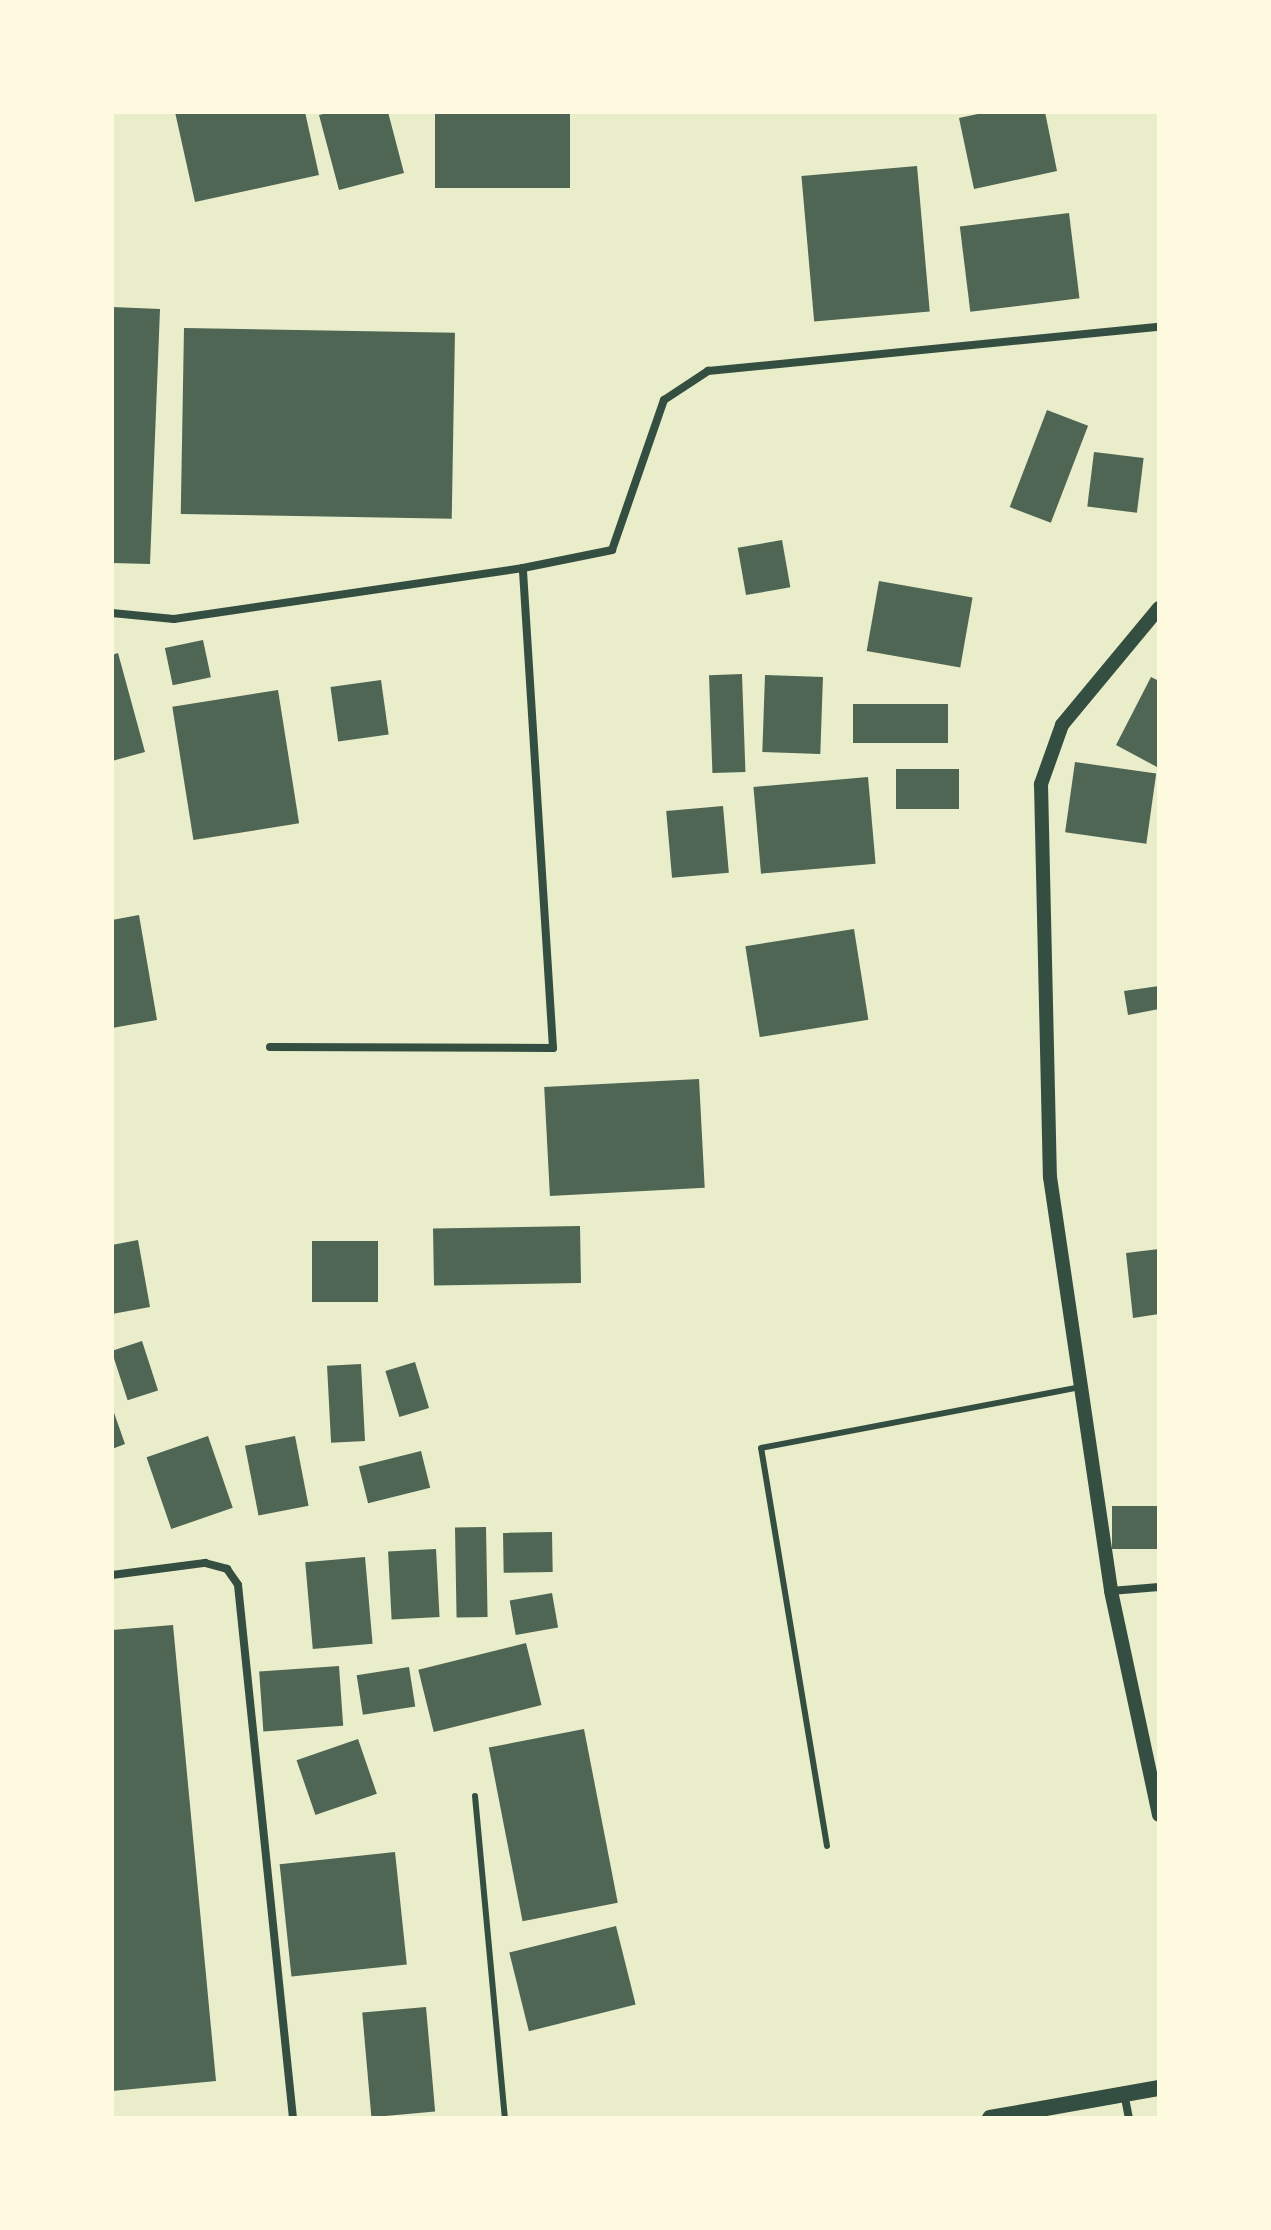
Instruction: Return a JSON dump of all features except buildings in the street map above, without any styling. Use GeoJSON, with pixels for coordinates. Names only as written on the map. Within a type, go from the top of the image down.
{"type":"FeatureCollection","features":[{"type":"Feature","properties":{"kind":"main road"},"geometry":{"type":"LineString","coordinates":[[990,2118],[1125,2098],[1159,2088]]}},
{"type":"Feature","properties":{"kind":"street"},"geometry":{"type":"LineString","coordinates":[[112,613],[174,619],[523,568],[612,550],[664,400],[708,371],[1159,327]]}},
{"type":"Feature","properties":{"kind":"street"},"geometry":{"type":"LineString","coordinates":[[270,1047],[553,1048],[523,568]]}},
{"type":"Feature","properties":{"kind":"street"},"geometry":{"type":"LineString","coordinates":[[1159,608],[1062,725],[1041,784],[1050,1177],[1111,1591],[1159,1815]]}},
{"type":"Feature","properties":{"kind":"street"},"geometry":{"type":"LineString","coordinates":[[112,1575],[205,1563],[227,1569],[238,1585],[293,2118]]}},
{"type":"Feature","properties":{"kind":"street"},"geometry":{"type":"LineString","coordinates":[[1111,1591],[1159,1587]]}},
{"type":"Feature","properties":{"kind":"street"},"geometry":{"type":"LineString","coordinates":[[1125,2098],[1129,2118]]}},
{"type":"Feature","properties":{"kind":"lane"},"geometry":{"type":"LineString","coordinates":[[827,1846],[761,1448],[1081,1387]]}},
{"type":"Feature","properties":{"kind":"lane"},"geometry":{"type":"LineString","coordinates":[[475,1796],[505,2118]]}}]}
